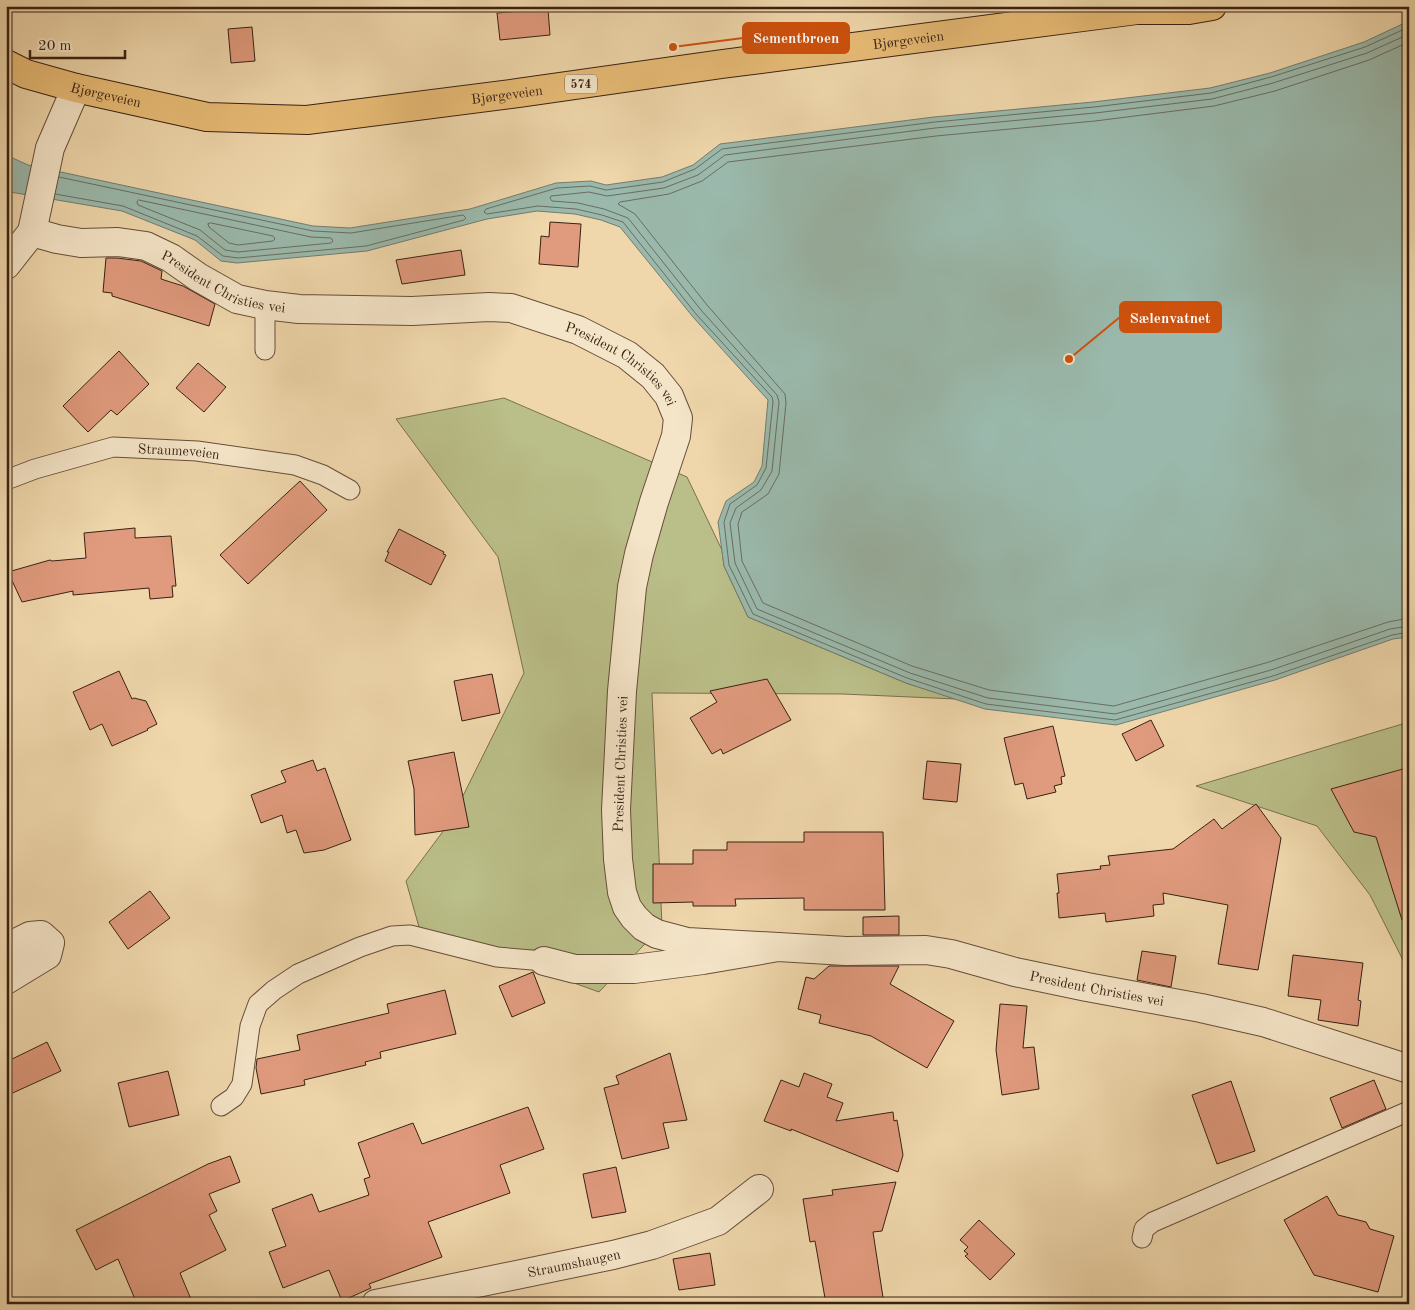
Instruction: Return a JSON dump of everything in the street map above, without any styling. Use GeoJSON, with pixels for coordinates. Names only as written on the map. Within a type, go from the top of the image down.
{"type":"FeatureCollection","features":[{"type":"Feature","properties":{"kind":"main road","name":"Bjørgeveien"},"geometry":{"type":"LineString","coordinates":[[13,71],[76,88],[207,117],[306,120],[1144,8],[1189,10],[1212,6]]}},
{"type":"Feature","properties":{"kind":"street"},"geometry":{"type":"LineString","coordinates":[[6,265],[32,232],[50,148],[76,88]]}},
{"type":"Feature","properties":{"kind":"street","name":"President Christies vei"},"geometry":{"type":"LineString","coordinates":[[32,232],[81,243],[118,242],[146,246],[171,258],[198,277],[237,299],[265,306],[299,309],[412,311],[489,307],[511,308],[578,330],[627,355],[653,376],[669,396],[678,418],[676,436],[654,502],[632,587],[622,691],[616,810],[618,859],[622,892],[627,907],[644,927],[658,934],[687,942],[846,950],[911,950],[951,954],[1042,978],[1201,1008],[1263,1022],[1409,1069]]}},
{"type":"Feature","properties":{"kind":"street"},"geometry":{"type":"LineString","coordinates":[[6,948],[30,936],[41,935],[50,943],[47,955],[6,980]]}},
{"type":"Feature","properties":{"kind":"street","name":"President Christies vei"},"geometry":{"type":"LineString","coordinates":[[544,961],[575,968],[634,969],[703,960],[778,947]]}},
{"type":"Feature","properties":{"kind":"street","name":"Straumshaugen"},"geometry":{"type":"LineString","coordinates":[[376,1304],[613,1255],[652,1245],[718,1221],[759,1189]]}},
{"type":"Feature","properties":{"kind":"lane"},"geometry":{"type":"LineString","coordinates":[[265,306],[265,350]]}},
{"type":"Feature","properties":{"kind":"lane","name":"Straumeveien"},"geometry":{"type":"LineString","coordinates":[[6,480],[35,469],[113,447],[197,451],[295,465],[323,475],[350,490]]}},
{"type":"Feature","properties":{"kind":"lane","name":"President Christies vei"},"geometry":{"type":"LineString","coordinates":[[221,1106],[234,1098],[242,1084],[250,1026],[258,1004],[274,990],[307,970],[360,947],[392,936],[410,935],[497,958],[544,961]]}},
{"type":"Feature","properties":{"kind":"lane"},"geometry":{"type":"LineString","coordinates":[[1142,1238],[1144,1229],[1153,1222],[1409,1111]]}},
{"type":"Feature","properties":{"kind":"green space"},"geometry":{"type":"Polygon","coordinates":[[[504,398],[687,477],[722,550],[724,566],[748,617],[906,683],[956,699],[843,694],[652,693],[662,926],[599,992],[419,927],[406,881],[450,822],[524,673],[498,557],[396,419],[504,398]]]}},
{"type":"Feature","properties":{"kind":"green space"},"geometry":{"type":"Polygon","coordinates":[[[1409,722],[1409,972],[1370,895],[1317,826],[1196,786],[1409,722]]]}},
{"type":"Feature","properties":{"kind":"water"},"geometry":{"type":"Polygon","coordinates":[[[1409,21],[1409,637],[1393,639],[1275,680],[1116,725],[985,709],[906,683],[748,617],[724,566],[718,522],[726,501],[754,482],[762,466],[768,400],[693,317],[620,227],[575,214],[537,211],[487,219],[367,251],[237,263],[221,261],[195,240],[122,211],[10,192],[6,194],[6,155],[28,165],[313,226],[350,228],[470,209],[556,183],[591,181],[606,185],[662,177],[693,165],[720,144],[934,117],[1093,102],[1210,88],[1270,73],[1364,42],[1409,21]]]}},
{"type":"Feature","properties":{"kind":"building"},"geometry":{"type":"Polygon","coordinates":[[[548,9],[550,35],[500,40],[497,13],[548,9]]]}},
{"type":"Feature","properties":{"kind":"building"},"geometry":{"type":"Polygon","coordinates":[[[252,27],[255,61],[231,63],[228,29],[252,27]]]}},
{"type":"Feature","properties":{"kind":"building"},"geometry":{"type":"Polygon","coordinates":[[[550,222],[581,224],[578,267],[539,264],[541,236],[549,237],[550,222]]]}},
{"type":"Feature","properties":{"kind":"building"},"geometry":{"type":"Polygon","coordinates":[[[461,250],[465,275],[402,284],[396,260],[461,250]]]}},
{"type":"Feature","properties":{"kind":"building"},"geometry":{"type":"Polygon","coordinates":[[[106,258],[141,261],[162,271],[161,279],[183,286],[215,304],[209,326],[112,296],[112,293],[103,292],[106,258]]]}},
{"type":"Feature","properties":{"kind":"building"},"geometry":{"type":"Polygon","coordinates":[[[119,351],[149,384],[117,415],[111,410],[88,432],[63,406],[119,351]]]}},
{"type":"Feature","properties":{"kind":"building"},"geometry":{"type":"Polygon","coordinates":[[[198,363],[226,387],[204,412],[176,388],[198,363]]]}},
{"type":"Feature","properties":{"kind":"building"},"geometry":{"type":"Polygon","coordinates":[[[300,481],[327,510],[248,584],[220,555],[300,481]]]}},
{"type":"Feature","properties":{"kind":"building"},"geometry":{"type":"Polygon","coordinates":[[[135,528],[135,538],[171,536],[176,586],[172,586],[173,597],[150,599],[149,588],[73,595],[73,591],[22,602],[8,572],[50,560],[86,558],[84,533],[135,528]]]}},
{"type":"Feature","properties":{"kind":"building"},"geometry":{"type":"Polygon","coordinates":[[[399,529],[444,552],[443,554],[446,555],[431,585],[385,561],[389,552],[387,552],[399,529]]]}},
{"type":"Feature","properties":{"kind":"building"},"geometry":{"type":"Polygon","coordinates":[[[119,671],[132,699],[146,701],[157,724],[112,746],[102,724],[90,730],[73,692],[119,671]]]}},
{"type":"Feature","properties":{"kind":"building"},"geometry":{"type":"Polygon","coordinates":[[[492,674],[500,713],[462,721],[454,681],[492,674]]]}},
{"type":"Feature","properties":{"kind":"building"},"geometry":{"type":"Polygon","coordinates":[[[767,679],[791,720],[723,754],[721,749],[712,754],[690,718],[717,702],[710,691],[767,679]]]}},
{"type":"Feature","properties":{"kind":"building"},"geometry":{"type":"Polygon","coordinates":[[[1151,720],[1164,746],[1136,761],[1122,734],[1151,720]]]}},
{"type":"Feature","properties":{"kind":"building"},"geometry":{"type":"Polygon","coordinates":[[[1053,726],[1065,776],[1061,777],[1062,784],[1054,786],[1056,792],[1027,799],[1023,783],[1015,785],[1004,738],[1053,726]]]}},
{"type":"Feature","properties":{"kind":"building"},"geometry":{"type":"Polygon","coordinates":[[[454,752],[469,827],[415,835],[414,789],[408,761],[454,752]]]}},
{"type":"Feature","properties":{"kind":"building"},"geometry":{"type":"Polygon","coordinates":[[[313,760],[317,771],[325,768],[351,840],[324,850],[304,853],[296,830],[287,833],[282,815],[261,823],[251,795],[286,782],[281,771],[313,760]]]}},
{"type":"Feature","properties":{"kind":"building"},"geometry":{"type":"Polygon","coordinates":[[[927,761],[961,764],[957,802],[923,799],[927,761]]]}},
{"type":"Feature","properties":{"kind":"building"},"geometry":{"type":"Polygon","coordinates":[[[1403,769],[1409,790],[1409,919],[1402,920],[1376,837],[1354,832],[1331,789],[1403,769]]]}},
{"type":"Feature","properties":{"kind":"building"},"geometry":{"type":"Polygon","coordinates":[[[1256,804],[1281,838],[1258,970],[1218,964],[1228,905],[1163,893],[1164,904],[1153,905],[1154,916],[1106,922],[1105,913],[1059,918],[1057,874],[1101,869],[1100,866],[1110,865],[1108,856],[1173,849],[1214,819],[1222,829],[1256,804]]]}},
{"type":"Feature","properties":{"kind":"building"},"geometry":{"type":"Polygon","coordinates":[[[804,832],[883,832],[885,910],[804,910],[804,898],[735,899],[736,906],[693,906],[693,902],[653,903],[653,864],[693,864],[693,850],[727,850],[727,842],[804,842],[804,832]]]}},
{"type":"Feature","properties":{"kind":"building"},"geometry":{"type":"Polygon","coordinates":[[[150,891],[170,918],[128,949],[109,922],[150,891]]]}},
{"type":"Feature","properties":{"kind":"building"},"geometry":{"type":"Polygon","coordinates":[[[899,916],[899,935],[863,935],[863,917],[899,916]]]}},
{"type":"Feature","properties":{"kind":"building"},"geometry":{"type":"Polygon","coordinates":[[[1142,951],[1176,956],[1171,987],[1137,980],[1142,951]]]}},
{"type":"Feature","properties":{"kind":"building"},"geometry":{"type":"Polygon","coordinates":[[[1293,955],[1363,963],[1358,1000],[1361,1001],[1358,1026],[1318,1020],[1321,1000],[1288,996],[1293,955]]]}},
{"type":"Feature","properties":{"kind":"building"},"geometry":{"type":"Polygon","coordinates":[[[829,966],[899,966],[890,984],[954,1021],[927,1068],[871,1036],[819,1023],[821,1015],[798,1009],[806,977],[814,979],[829,966]]]}},
{"type":"Feature","properties":{"kind":"building"},"geometry":{"type":"Polygon","coordinates":[[[533,972],[545,1003],[512,1017],[499,986],[533,972]]]}},
{"type":"Feature","properties":{"kind":"building"},"geometry":{"type":"Polygon","coordinates":[[[445,990],[456,1034],[380,1052],[381,1058],[365,1062],[366,1065],[304,1080],[305,1085],[261,1094],[256,1068],[257,1059],[300,1050],[297,1035],[389,1013],[387,1004],[445,990]]]}},
{"type":"Feature","properties":{"kind":"building"},"geometry":{"type":"Polygon","coordinates":[[[1000,1004],[1027,1006],[1023,1048],[1034,1047],[1039,1089],[1002,1095],[996,1050],[1000,1004]]]}},
{"type":"Feature","properties":{"kind":"building"},"geometry":{"type":"Polygon","coordinates":[[[47,1042],[61,1071],[6,1096],[6,1062],[47,1042]]]}},
{"type":"Feature","properties":{"kind":"building"},"geometry":{"type":"Polygon","coordinates":[[[670,1053],[687,1120],[663,1123],[669,1148],[622,1159],[604,1088],[619,1084],[616,1076],[670,1053]]]}},
{"type":"Feature","properties":{"kind":"building"},"geometry":{"type":"Polygon","coordinates":[[[168,1071],[179,1115],[129,1127],[118,1083],[168,1071]]]}},
{"type":"Feature","properties":{"kind":"building"},"geometry":{"type":"Polygon","coordinates":[[[804,1073],[832,1084],[827,1097],[843,1103],[836,1121],[893,1112],[894,1121],[897,1120],[903,1155],[898,1172],[791,1129],[791,1131],[764,1121],[781,1080],[799,1087],[804,1073]]]}},
{"type":"Feature","properties":{"kind":"building"},"geometry":{"type":"Polygon","coordinates":[[[1374,1080],[1386,1109],[1342,1128],[1330,1098],[1374,1080]]]}},
{"type":"Feature","properties":{"kind":"building"},"geometry":{"type":"Polygon","coordinates":[[[1231,1081],[1255,1151],[1217,1164],[1192,1095],[1231,1081]]]}},
{"type":"Feature","properties":{"kind":"building"},"geometry":{"type":"Polygon","coordinates":[[[528,1107],[544,1149],[500,1165],[510,1193],[428,1222],[442,1257],[369,1284],[371,1288],[342,1301],[329,1270],[283,1288],[269,1252],[286,1246],[272,1209],[312,1194],[319,1212],[369,1195],[364,1179],[370,1177],[358,1143],[413,1123],[422,1144],[528,1107]]]}},
{"type":"Feature","properties":{"kind":"building"},"geometry":{"type":"Polygon","coordinates":[[[230,1156],[240,1182],[209,1194],[217,1211],[209,1215],[226,1250],[180,1273],[193,1304],[137,1304],[118,1259],[96,1270],[76,1230],[208,1164],[230,1156]]]}},
{"type":"Feature","properties":{"kind":"building"},"geometry":{"type":"Polygon","coordinates":[[[616,1167],[626,1212],[592,1218],[583,1174],[616,1167]]]}},
{"type":"Feature","properties":{"kind":"building"},"geometry":{"type":"Polygon","coordinates":[[[896,1182],[882,1231],[873,1232],[884,1304],[826,1304],[815,1241],[810,1242],[803,1199],[833,1195],[832,1190],[896,1182]]]}},
{"type":"Feature","properties":{"kind":"building"},"geometry":{"type":"Polygon","coordinates":[[[1327,1196],[1338,1215],[1366,1222],[1370,1229],[1394,1236],[1378,1292],[1314,1275],[1284,1220],[1327,1196]]]}},
{"type":"Feature","properties":{"kind":"building"},"geometry":{"type":"Polygon","coordinates":[[[979,1220],[1015,1254],[990,1280],[965,1256],[968,1254],[964,1251],[968,1247],[960,1240],[979,1220]]]}},
{"type":"Feature","properties":{"kind":"building"},"geometry":{"type":"Polygon","coordinates":[[[710,1253],[715,1285],[679,1290],[673,1259],[710,1253]]]}},
{"type":"Feature","properties":{"kind":"place","name":"Sementbroen"},"geometry":{"type":"Point","coordinates":[673,47]}},
{"type":"Feature","properties":{"kind":"place","name":"Sælenvatnet"},"geometry":{"type":"Point","coordinates":[1069,359]}}]}
